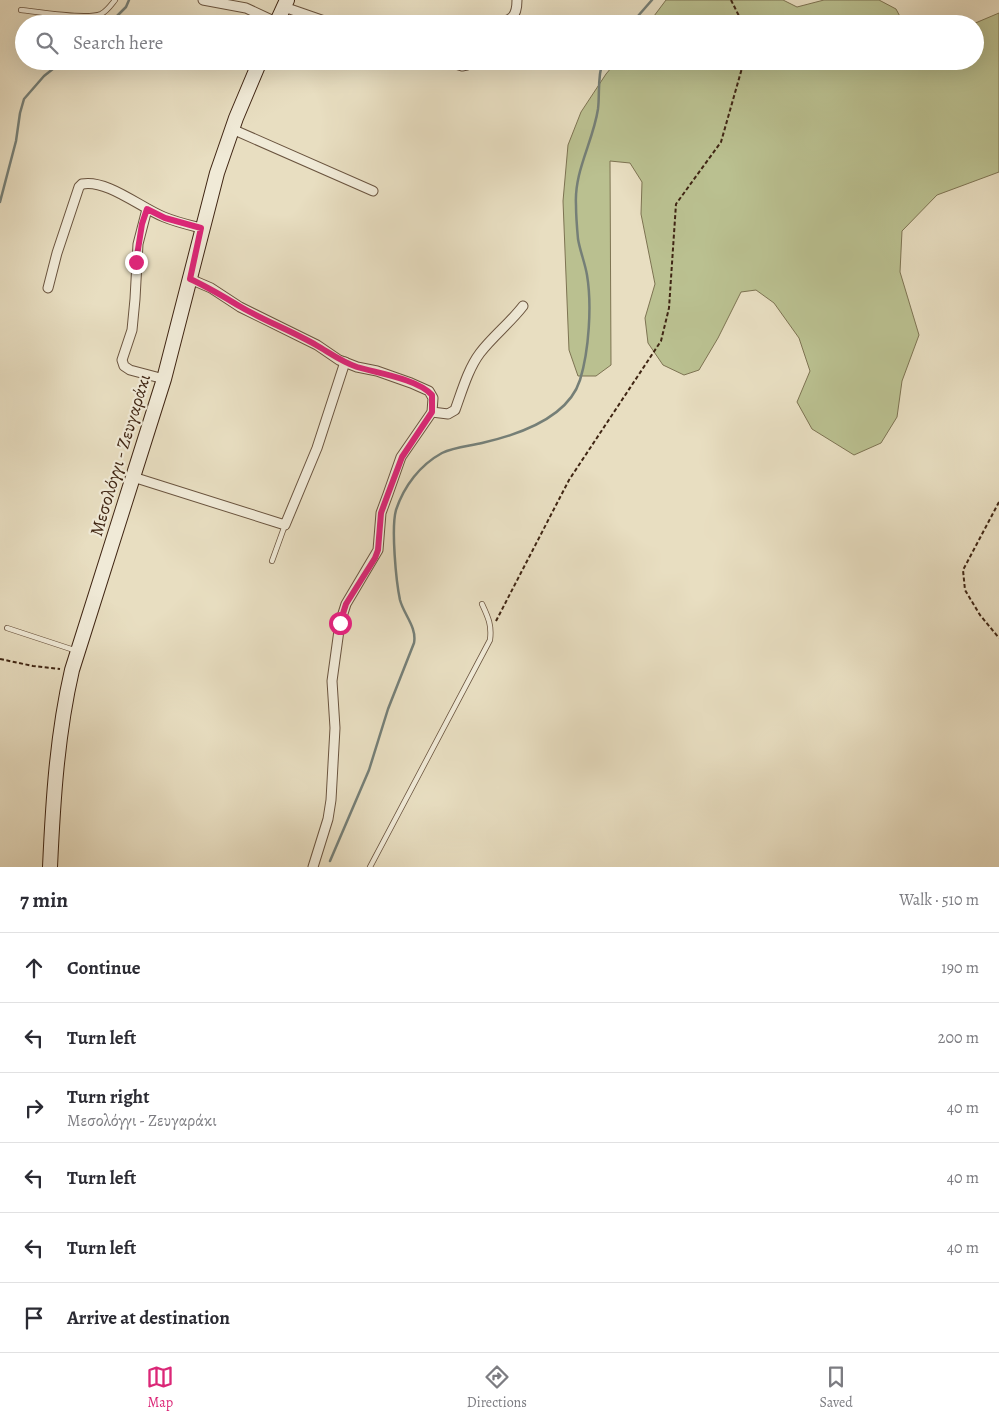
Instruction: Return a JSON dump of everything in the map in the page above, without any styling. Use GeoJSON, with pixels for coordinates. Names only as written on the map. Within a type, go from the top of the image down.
{"type":"FeatureCollection","features":[{"type":"Feature","properties":{"kind":"main road","name":"Μεσολόγγι - Ζευγαράκι"},"geometry":{"type":"LineString","coordinates":[[50,867],[63,710],[72,670],[164,379],[201,228],[217,173],[232,129],[256,70]]}},
{"type":"Feature","properties":{"kind":"street"},"geometry":{"type":"LineString","coordinates":[[203,0],[246,8],[260,15]]}},
{"type":"Feature","properties":{"kind":"street"},"geometry":{"type":"LineString","coordinates":[[514,15],[517,0]]}},
{"type":"Feature","properties":{"kind":"street"},"geometry":{"type":"LineString","coordinates":[[285,4],[311,15]]}},
{"type":"Feature","properties":{"kind":"street"},"geometry":{"type":"LineString","coordinates":[[232,129],[373,192]]}},
{"type":"Feature","properties":{"kind":"street"},"geometry":{"type":"LineString","coordinates":[[48,288],[57,253],[79,187],[82,184],[89,183],[120,193],[165,218],[201,228]]}},
{"type":"Feature","properties":{"kind":"street"},"geometry":{"type":"LineString","coordinates":[[147,209],[138,244],[132,330],[122,360],[124,366],[130,370],[164,379]]}},
{"type":"Feature","properties":{"kind":"street"},"geometry":{"type":"LineString","coordinates":[[190,279],[211,288],[240,307],[345,362],[411,383],[429,391],[433,398],[432,412],[402,457],[381,513],[378,550],[375,558],[346,604],[340,623],[332,681],[335,728],[331,800],[328,819],[315,866]]}},
{"type":"Feature","properties":{"kind":"street"},"geometry":{"type":"LineString","coordinates":[[432,412],[448,414],[455,410],[472,364],[523,306]]}},
{"type":"Feature","properties":{"kind":"street"},"geometry":{"type":"LineString","coordinates":[[133,477],[285,525],[317,448],[345,362]]}},
{"type":"Feature","properties":{"kind":"lane"},"geometry":{"type":"LineString","coordinates":[[96,15],[101,14],[115,0]]}},
{"type":"Feature","properties":{"kind":"lane"},"geometry":{"type":"LineString","coordinates":[[21,10],[54,15]]}},
{"type":"Feature","properties":{"kind":"lane"},"geometry":{"type":"LineString","coordinates":[[272,560],[285,525]]}},
{"type":"Feature","properties":{"kind":"lane"},"geometry":{"type":"LineString","coordinates":[[370,867],[490,640],[492,630],[490,620],[482,604]]}},
{"type":"Feature","properties":{"kind":"lane"},"geometry":{"type":"LineString","coordinates":[[7,628],[78,652]]}},
{"type":"Feature","properties":{"kind":"path"},"geometry":{"type":"LineString","coordinates":[[731,0],[738,15]]}},
{"type":"Feature","properties":{"kind":"path"},"geometry":{"type":"LineString","coordinates":[[492,630],[569,480],[661,341],[669,308],[676,204],[721,142],[741,70]]}},
{"type":"Feature","properties":{"kind":"path"},"geometry":{"type":"LineString","coordinates":[[999,502],[964,570],[965,590],[980,615],[999,638]]}},
{"type":"Feature","properties":{"kind":"path"},"geometry":{"type":"LineString","coordinates":[[0,659],[33,666],[72,670]]}},
{"type":"Feature","properties":{"kind":"green space"},"geometry":{"type":"Polygon","coordinates":[[[666,0],[783,0],[797,7],[824,0],[879,0],[896,9],[899,15],[655,15],[666,0]]]}},
{"type":"Feature","properties":{"kind":"green space"},"geometry":{"type":"Polygon","coordinates":[[[999,13],[999,172],[937,195],[902,231],[900,272],[919,335],[902,381],[897,417],[881,443],[854,455],[812,429],[797,402],[810,371],[799,338],[774,303],[756,290],[741,292],[718,338],[699,370],[684,375],[663,365],[648,343],[645,318],[655,284],[641,214],[642,182],[630,163],[610,161],[611,365],[596,376],[578,376],[569,350],[563,201],[568,145],[581,112],[609,70],[984,70],[984,19],[999,13]]]}},
{"type":"Feature","properties":{"kind":"waterway"},"geometry":{"type":"LineString","coordinates":[[118,15],[126,7],[129,0]]}},
{"type":"Feature","properties":{"kind":"waterway"},"geometry":{"type":"LineString","coordinates":[[639,15],[652,0]]}},
{"type":"Feature","properties":{"kind":"waterway"},"geometry":{"type":"LineString","coordinates":[[0,202],[16,141],[24,99],[52,70]]}},
{"type":"Feature","properties":{"kind":"waterway"},"geometry":{"type":"LineString","coordinates":[[330,861],[369,770],[388,709],[414,643],[414,632],[400,600],[395,555],[394,529],[396,510],[403,493],[420,470],[442,453],[525,430],[553,415],[565,405],[574,393],[580,380],[587,342],[589,287],[578,239],[576,192],[581,168],[596,121],[601,70]]}},
{"type":"Feature","properties":{"kind":"route"},"geometry":{"type":"LineString","coordinates":[[136,262],[142,224],[147,209],[165,218],[201,228],[190,279],[211,288],[240,307],[317,346],[339,360],[411,383],[429,391],[432,395],[432,412],[402,457],[381,513],[378,550],[375,558],[346,604],[340,623]]}}]}
